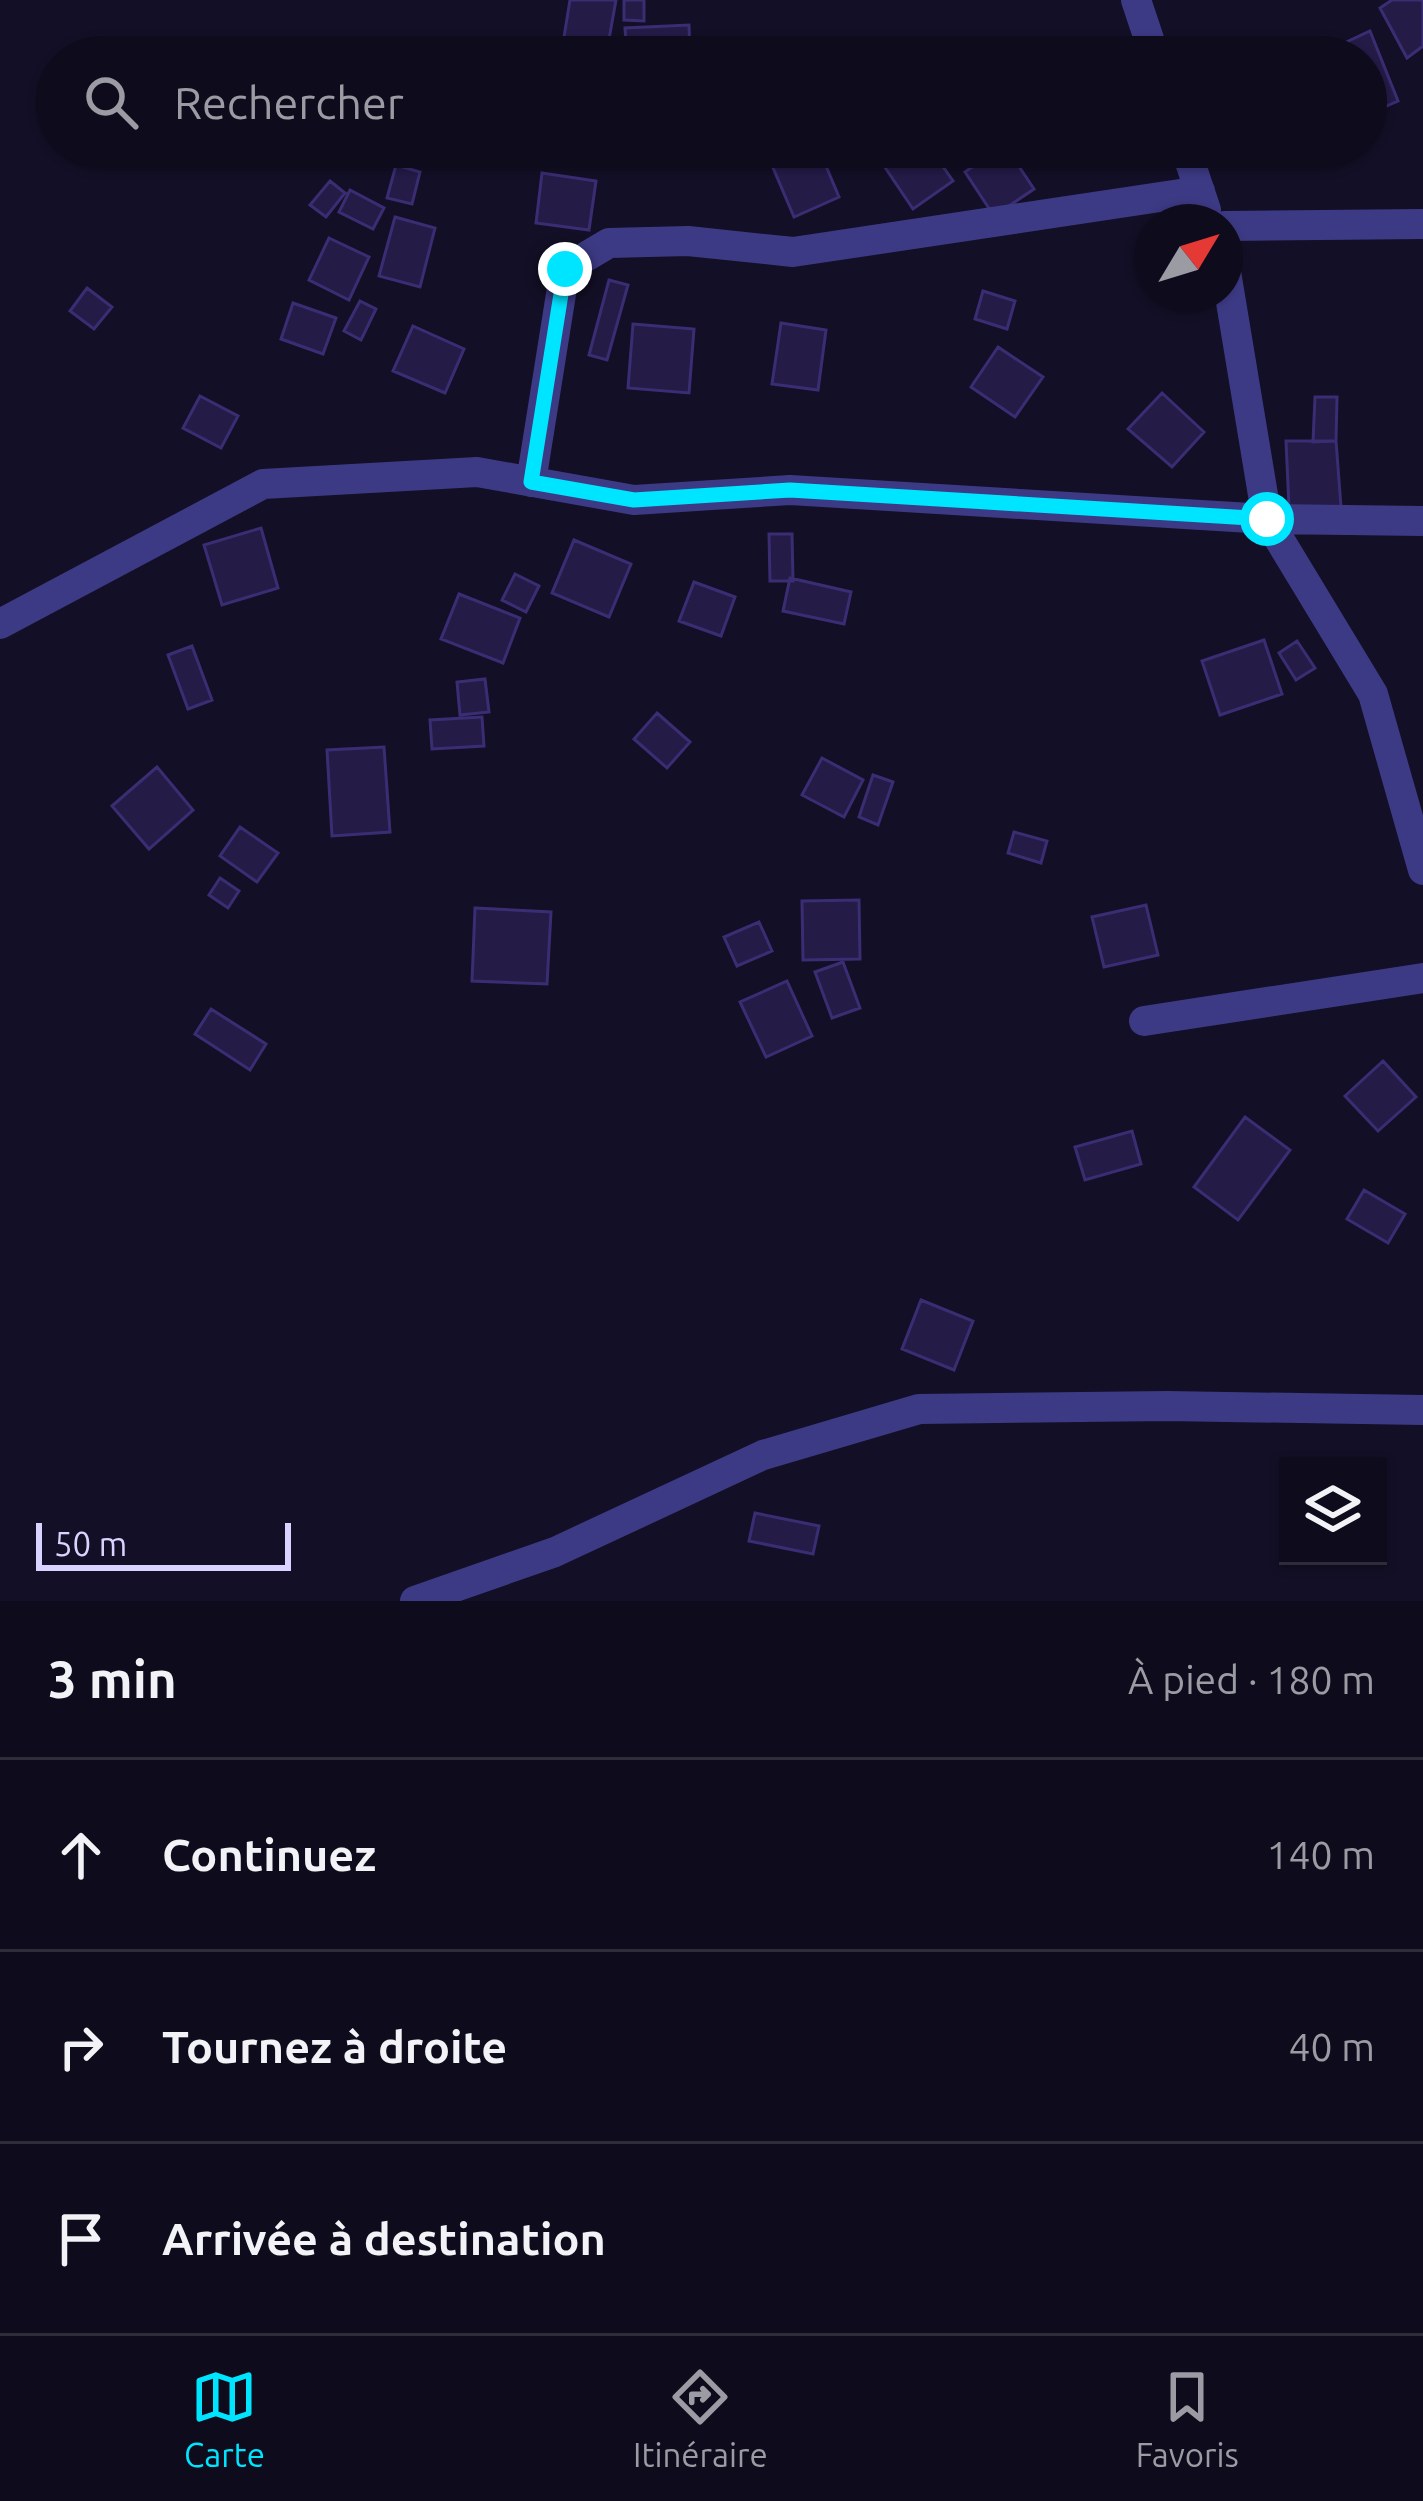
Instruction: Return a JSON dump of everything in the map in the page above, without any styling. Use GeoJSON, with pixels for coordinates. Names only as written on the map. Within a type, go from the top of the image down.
{"type":"FeatureCollection","features":[{"type":"Feature","properties":{"kind":"street"},"geometry":{"type":"LineString","coordinates":[[1136,0],[1148,36]]}},
{"type":"Feature","properties":{"kind":"street"},"geometry":{"type":"LineString","coordinates":[[1192,168],[1204,204]]}},
{"type":"Feature","properties":{"kind":"street"},"geometry":{"type":"LineString","coordinates":[[531,482],[565,269],[609,243],[688,241],[793,252],[1200,191]]}},
{"type":"Feature","properties":{"kind":"street"},"geometry":{"type":"LineString","coordinates":[[1243,226],[1423,224]]}},
{"type":"Feature","properties":{"kind":"street"},"geometry":{"type":"LineString","coordinates":[[1233,312],[1267,519],[1373,694],[1423,870]]}},
{"type":"Feature","properties":{"kind":"street"},"geometry":{"type":"LineString","coordinates":[[0,624],[263,484],[477,472],[634,500],[790,490],[1267,519],[1423,521]]}},
{"type":"Feature","properties":{"kind":"street"},"geometry":{"type":"LineString","coordinates":[[1144,1021],[1423,979]]}},
{"type":"Feature","properties":{"kind":"street"},"geometry":{"type":"LineString","coordinates":[[416,1601],[555,1552],[763,1455],[919,1409],[1423,1410]]}},
{"type":"Feature","properties":{"kind":"building"},"geometry":{"type":"Polygon","coordinates":[[[570,0],[616,0],[610,36],[564,36],[570,0]]]}},
{"type":"Feature","properties":{"kind":"building"},"geometry":{"type":"Polygon","coordinates":[[[624,0],[644,0],[644,21],[624,20],[624,0]]]}},
{"type":"Feature","properties":{"kind":"building"},"geometry":{"type":"Polygon","coordinates":[[[1392,0],[1423,0],[1423,46],[1407,58],[1380,8],[1392,0]]]}},
{"type":"Feature","properties":{"kind":"building"},"geometry":{"type":"Polygon","coordinates":[[[689,25],[689,36],[626,36],[625,28],[689,25]]]}},
{"type":"Feature","properties":{"kind":"building"},"geometry":{"type":"Polygon","coordinates":[[[1387,74],[1398,101],[1387,106],[1387,74]]]}},
{"type":"Feature","properties":{"kind":"building"},"geometry":{"type":"Polygon","coordinates":[[[395,168],[420,172],[412,204],[387,198],[395,168]]]}},
{"type":"Feature","properties":{"kind":"building"},"geometry":{"type":"Polygon","coordinates":[[[773,168],[827,168],[839,197],[794,217],[773,168]]]}},
{"type":"Feature","properties":{"kind":"building"},"geometry":{"type":"Polygon","coordinates":[[[885,168],[944,168],[953,181],[913,209],[885,168]]]}},
{"type":"Feature","properties":{"kind":"building"},"geometry":{"type":"Polygon","coordinates":[[[1020,168],[1034,189],[994,216],[965,172],[1020,168]]]}},
{"type":"Feature","properties":{"kind":"building"},"geometry":{"type":"Polygon","coordinates":[[[542,173],[596,181],[589,230],[536,223],[542,173]]]}},
{"type":"Feature","properties":{"kind":"building"},"geometry":{"type":"Polygon","coordinates":[[[330,181],[345,193],[326,217],[310,205],[330,181]]]}},
{"type":"Feature","properties":{"kind":"building"},"geometry":{"type":"Polygon","coordinates":[[[350,190],[384,208],[373,229],[339,212],[350,190]]]}},
{"type":"Feature","properties":{"kind":"building"},"geometry":{"type":"Polygon","coordinates":[[[395,217],[435,228],[420,287],[379,276],[395,217]]]}},
{"type":"Feature","properties":{"kind":"building"},"geometry":{"type":"Polygon","coordinates":[[[329,238],[369,257],[349,300],[309,280],[329,238]]]}},
{"type":"Feature","properties":{"kind":"building"},"geometry":{"type":"Polygon","coordinates":[[[609,280],[628,285],[607,360],[589,355],[609,280]]]}},
{"type":"Feature","properties":{"kind":"building"},"geometry":{"type":"Polygon","coordinates":[[[87,288],[112,307],[94,329],[70,311],[87,288]]]}},
{"type":"Feature","properties":{"kind":"building"},"geometry":{"type":"Polygon","coordinates":[[[983,291],[1015,301],[1007,329],[975,319],[983,291]]]}},
{"type":"Feature","properties":{"kind":"building"},"geometry":{"type":"Polygon","coordinates":[[[360,301],[376,309],[361,340],[344,331],[360,301]]]}},
{"type":"Feature","properties":{"kind":"building"},"geometry":{"type":"Polygon","coordinates":[[[293,303],[336,318],[323,354],[281,339],[293,303]]]}},
{"type":"Feature","properties":{"kind":"building"},"geometry":{"type":"Polygon","coordinates":[[[781,323],[826,330],[818,390],[772,384],[781,323]]]}},
{"type":"Feature","properties":{"kind":"building"},"geometry":{"type":"Polygon","coordinates":[[[633,324],[694,329],[689,393],[628,388],[633,324]]]}},
{"type":"Feature","properties":{"kind":"building"},"geometry":{"type":"Polygon","coordinates":[[[413,326],[464,349],[445,393],[393,371],[413,326]]]}},
{"type":"Feature","properties":{"kind":"building"},"geometry":{"type":"Polygon","coordinates":[[[998,347],[1043,377],[1015,417],[971,387],[998,347]]]}},
{"type":"Feature","properties":{"kind":"building"},"geometry":{"type":"Polygon","coordinates":[[[1162,393],[1204,432],[1172,467],[1128,429],[1162,393]]]}},
{"type":"Feature","properties":{"kind":"building"},"geometry":{"type":"Polygon","coordinates":[[[200,396],[238,416],[221,448],[183,428],[200,396]]]}},
{"type":"Feature","properties":{"kind":"building"},"geometry":{"type":"Polygon","coordinates":[[[1315,397],[1337,397],[1336,441],[1313,442],[1315,397]]]}},
{"type":"Feature","properties":{"kind":"building"},"geometry":{"type":"Polygon","coordinates":[[[1286,441],[1336,441],[1341,507],[1289,507],[1286,441]]]}},
{"type":"Feature","properties":{"kind":"building"},"geometry":{"type":"Polygon","coordinates":[[[261,528],[278,588],[222,605],[204,545],[261,528]]]}},
{"type":"Feature","properties":{"kind":"building"},"geometry":{"type":"Polygon","coordinates":[[[769,534],[792,534],[793,581],[770,581],[769,534]]]}},
{"type":"Feature","properties":{"kind":"building"},"geometry":{"type":"Polygon","coordinates":[[[574,540],[631,564],[609,617],[552,593],[574,540]]]}},
{"type":"Feature","properties":{"kind":"building"},"geometry":{"type":"Polygon","coordinates":[[[515,574],[539,586],[526,612],[502,600],[515,574]]]}},
{"type":"Feature","properties":{"kind":"building"},"geometry":{"type":"Polygon","coordinates":[[[790,578],[851,592],[844,624],[783,611],[790,578]]]}},
{"type":"Feature","properties":{"kind":"building"},"geometry":{"type":"Polygon","coordinates":[[[694,582],[735,597],[721,636],[679,621],[694,582]]]}},
{"type":"Feature","properties":{"kind":"building"},"geometry":{"type":"Polygon","coordinates":[[[459,594],[520,618],[503,663],[441,639],[459,594]]]}},
{"type":"Feature","properties":{"kind":"building"},"geometry":{"type":"Polygon","coordinates":[[[1264,640],[1282,694],[1220,715],[1202,661],[1264,640]]]}},
{"type":"Feature","properties":{"kind":"building"},"geometry":{"type":"Polygon","coordinates":[[[1297,641],[1315,668],[1296,680],[1279,653],[1297,641]]]}},
{"type":"Feature","properties":{"kind":"building"},"geometry":{"type":"Polygon","coordinates":[[[192,646],[212,700],[188,709],[168,655],[192,646]]]}},
{"type":"Feature","properties":{"kind":"building"},"geometry":{"type":"Polygon","coordinates":[[[485,679],[489,712],[460,715],[457,682],[485,679]]]}},
{"type":"Feature","properties":{"kind":"building"},"geometry":{"type":"Polygon","coordinates":[[[657,713],[690,742],[667,768],[634,739],[657,713]]]}},
{"type":"Feature","properties":{"kind":"building"},"geometry":{"type":"Polygon","coordinates":[[[482,717],[484,746],[432,749],[430,720],[482,717]]]}},
{"type":"Feature","properties":{"kind":"building"},"geometry":{"type":"Polygon","coordinates":[[[384,747],[390,832],[332,836],[327,750],[384,747]]]}},
{"type":"Feature","properties":{"kind":"building"},"geometry":{"type":"Polygon","coordinates":[[[822,758],[863,780],[844,817],[802,795],[822,758]]]}},
{"type":"Feature","properties":{"kind":"building"},"geometry":{"type":"Polygon","coordinates":[[[157,767],[193,810],[149,849],[112,806],[157,767]]]}},
{"type":"Feature","properties":{"kind":"building"},"geometry":{"type":"Polygon","coordinates":[[[873,775],[893,782],[878,825],[859,817],[873,775]]]}},
{"type":"Feature","properties":{"kind":"building"},"geometry":{"type":"Polygon","coordinates":[[[240,827],[278,853],[257,882],[220,856],[240,827]]]}},
{"type":"Feature","properties":{"kind":"building"},"geometry":{"type":"Polygon","coordinates":[[[1014,832],[1047,841],[1041,863],[1008,853],[1014,832]]]}},
{"type":"Feature","properties":{"kind":"building"},"geometry":{"type":"Polygon","coordinates":[[[220,878],[239,891],[228,908],[209,895],[220,878]]]}},
{"type":"Feature","properties":{"kind":"building"},"geometry":{"type":"Polygon","coordinates":[[[859,900],[860,959],[803,960],[802,901],[859,900]]]}},
{"type":"Feature","properties":{"kind":"building"},"geometry":{"type":"Polygon","coordinates":[[[1146,905],[1158,955],[1104,967],[1092,917],[1146,905]]]}},
{"type":"Feature","properties":{"kind":"building"},"geometry":{"type":"Polygon","coordinates":[[[475,908],[551,912],[547,984],[472,981],[475,908]]]}},
{"type":"Feature","properties":{"kind":"building"},"geometry":{"type":"Polygon","coordinates":[[[759,922],[772,951],[737,966],[724,937],[759,922]]]}},
{"type":"Feature","properties":{"kind":"building"},"geometry":{"type":"Polygon","coordinates":[[[843,962],[860,1008],[832,1018],[815,972],[843,962]]]}},
{"type":"Feature","properties":{"kind":"building"},"geometry":{"type":"Polygon","coordinates":[[[787,981],[812,1036],[766,1057],[740,1002],[787,981]]]}},
{"type":"Feature","properties":{"kind":"building"},"geometry":{"type":"Polygon","coordinates":[[[211,1009],[266,1044],[250,1070],[195,1034],[211,1009]]]}},
{"type":"Feature","properties":{"kind":"building"},"geometry":{"type":"Polygon","coordinates":[[[1383,1061],[1416,1097],[1378,1131],[1345,1096],[1383,1061]]]}},
{"type":"Feature","properties":{"kind":"building"},"geometry":{"type":"Polygon","coordinates":[[[1245,1117],[1290,1150],[1238,1220],[1194,1187],[1245,1117]]]}},
{"type":"Feature","properties":{"kind":"building"},"geometry":{"type":"Polygon","coordinates":[[[1132,1131],[1141,1164],[1085,1180],[1075,1147],[1132,1131]]]}},
{"type":"Feature","properties":{"kind":"building"},"geometry":{"type":"Polygon","coordinates":[[[1364,1190],[1405,1214],[1388,1243],[1347,1219],[1364,1190]]]}},
{"type":"Feature","properties":{"kind":"building"},"geometry":{"type":"Polygon","coordinates":[[[921,1300],[973,1321],[954,1370],[902,1349],[921,1300]]]}},
{"type":"Feature","properties":{"kind":"building"},"geometry":{"type":"Polygon","coordinates":[[[755,1513],[819,1526],[813,1554],[749,1541],[755,1513]]]}},
{"type":"Feature","properties":{"kind":"route"},"geometry":{"type":"LineString","coordinates":[[565,269],[531,482],[634,500],[790,490],[1267,519]]}}]}
